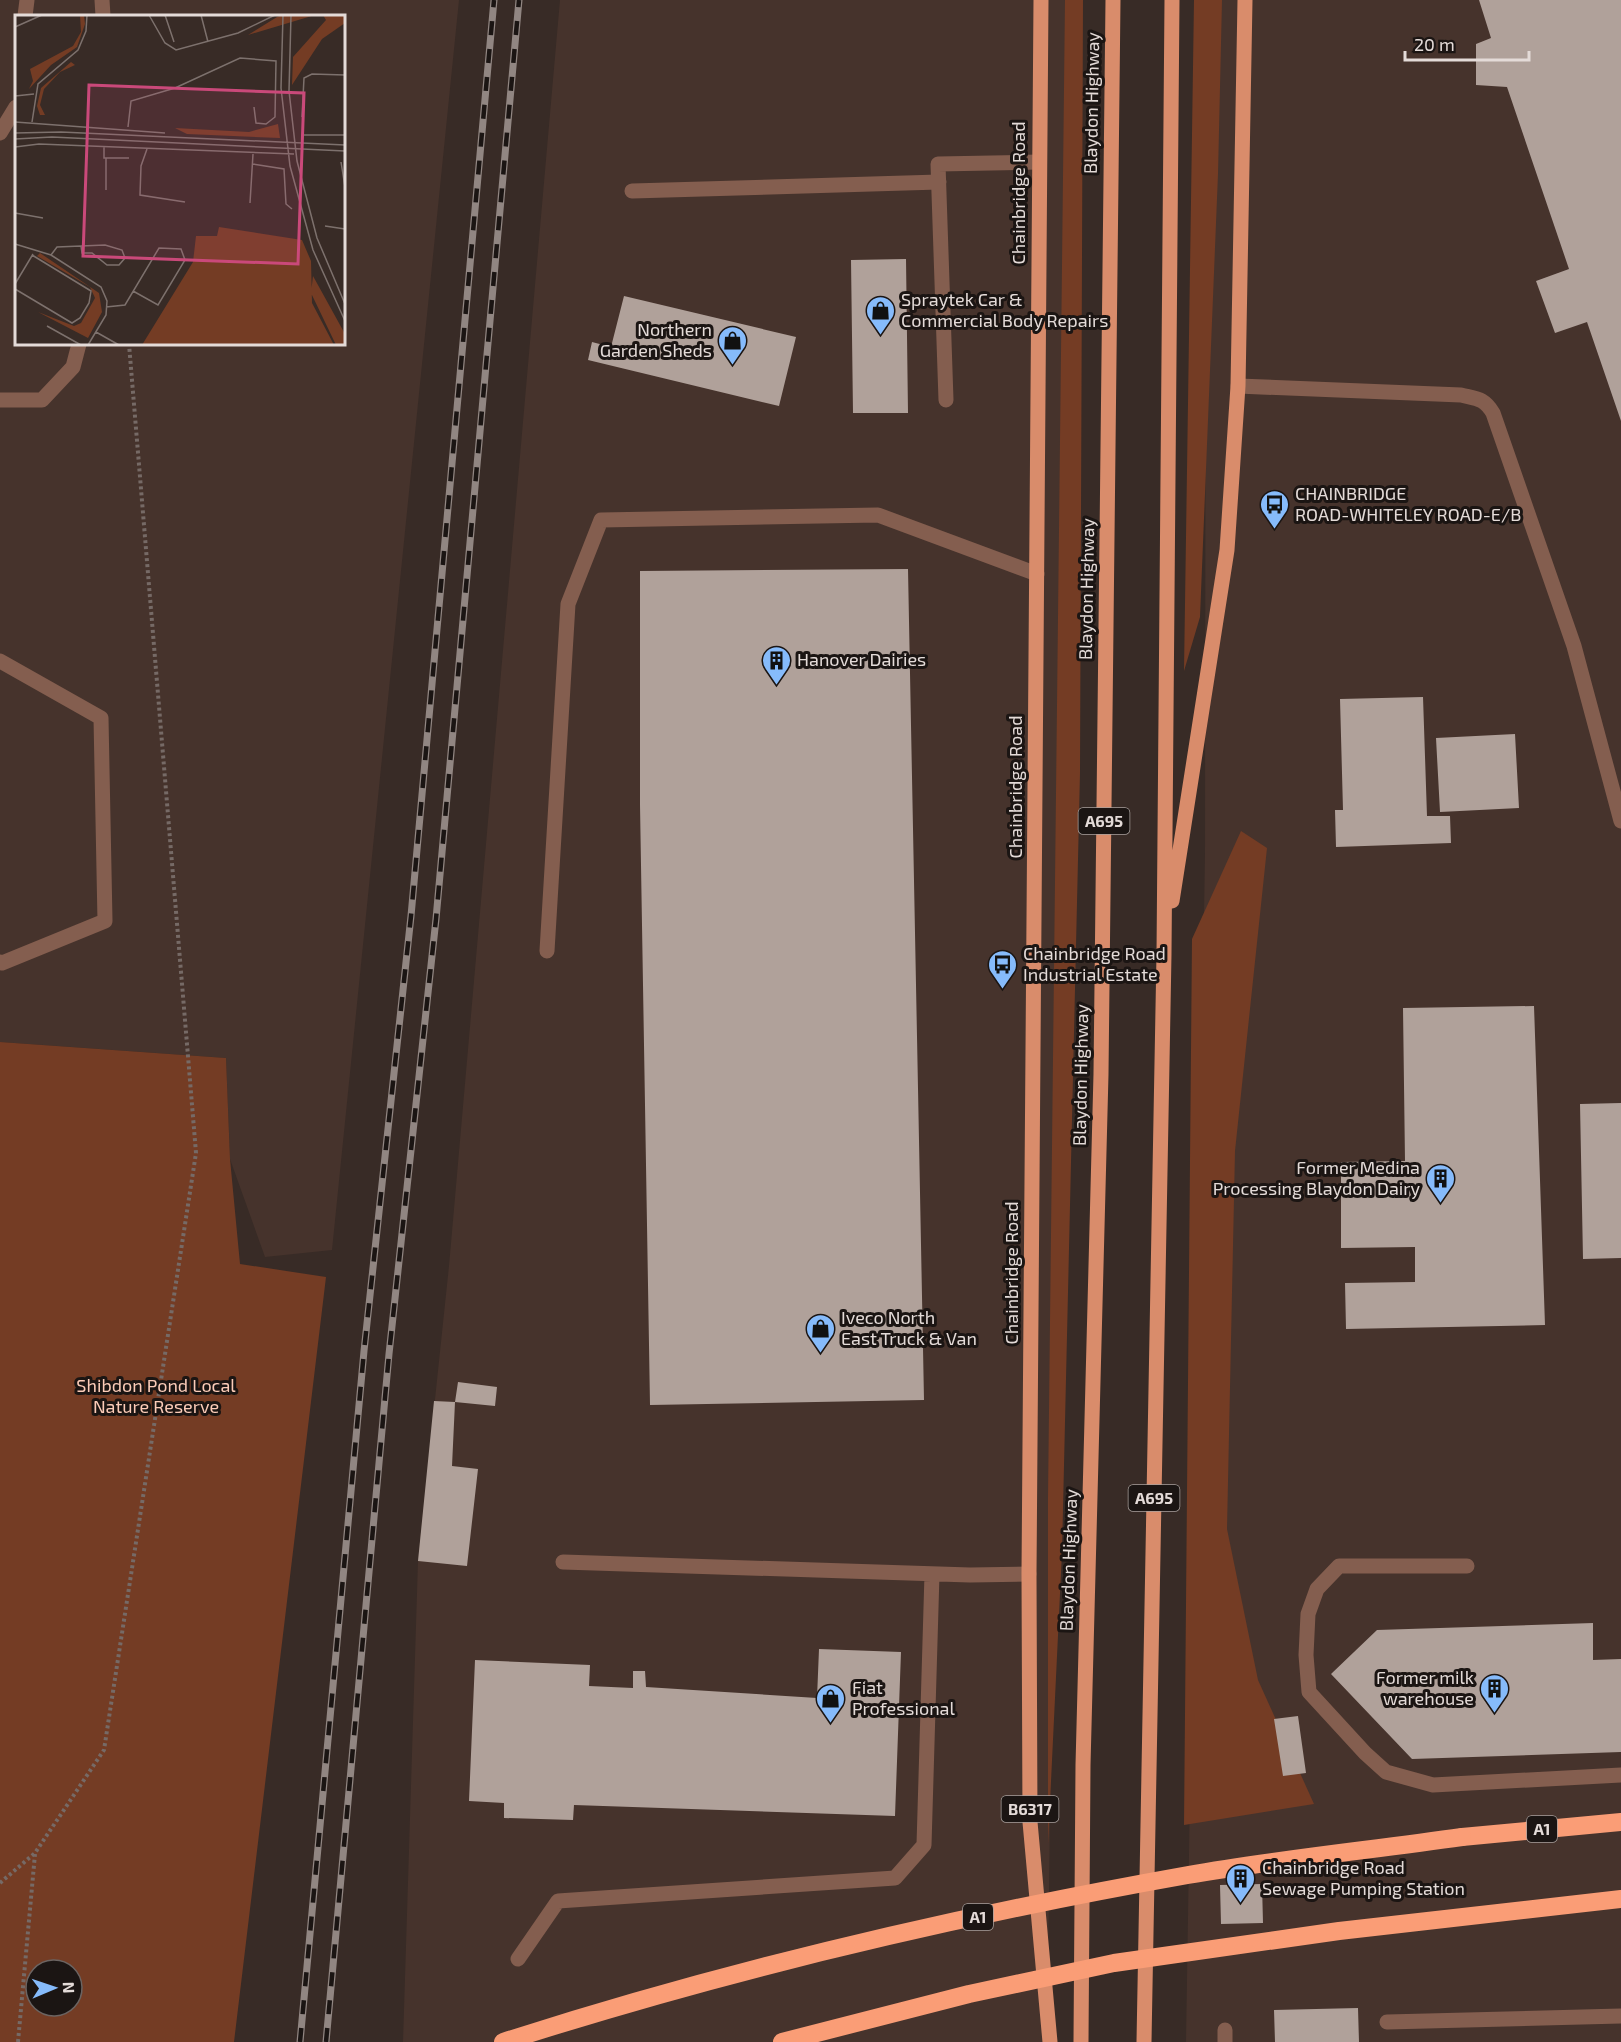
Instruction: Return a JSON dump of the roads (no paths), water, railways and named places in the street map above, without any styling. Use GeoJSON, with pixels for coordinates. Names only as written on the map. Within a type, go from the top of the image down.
{"type":"FeatureCollection","features":[{"type":"Feature","properties":{"kind":"highway","name":"A1"},"geometry":{"type":"LineString","coordinates":[[503,2042],[654,1996],[920,1928],[1190,1875],[1462,1837],[1621,1822]]}},
{"type":"Feature","properties":{"kind":"highway"},"geometry":{"type":"LineString","coordinates":[[782,2042],[969,1994],[1114,1963],[1339,1931],[1621,1899]]}},
{"type":"Feature","properties":{"kind":"main road","name":"Chainbridge Road"},"geometry":{"type":"LineString","coordinates":[[1029,1574],[1041,0]]}},
{"type":"Feature","properties":{"kind":"main road","name":"Blaydon Highway"},"geometry":{"type":"LineString","coordinates":[[1081,2042],[1083,1764],[1101,1074],[1113,0]]}},
{"type":"Feature","properties":{"kind":"main road","name":"A695"},"geometry":{"type":"LineString","coordinates":[[1144,2042],[1164,954],[1172,0]]}},
{"type":"Feature","properties":{"kind":"main road"},"geometry":{"type":"LineString","coordinates":[[1164,954],[1227,550],[1238,386],[1245,0]]}},
{"type":"Feature","properties":{"kind":"main road","name":"B6317"},"geometry":{"type":"LineString","coordinates":[[1029,1574],[1030,1822],[1050,2042]]}},
{"type":"Feature","properties":{"kind":"street"},"geometry":{"type":"LineString","coordinates":[[25,15],[27,0]]}},
{"type":"Feature","properties":{"kind":"street"},"geometry":{"type":"LineString","coordinates":[[102,0],[103,15]]}},
{"type":"Feature","properties":{"kind":"street"},"geometry":{"type":"LineString","coordinates":[[0,133],[15,109]]}},
{"type":"Feature","properties":{"kind":"street"},"geometry":{"type":"LineString","coordinates":[[946,400],[938,164],[1039,162]]}},
{"type":"Feature","properties":{"kind":"street"},"geometry":{"type":"LineString","coordinates":[[632,191],[939,182]]}},
{"type":"Feature","properties":{"kind":"street"},"geometry":{"type":"LineString","coordinates":[[0,400],[42,400],[73,367],[79,345]]}},
{"type":"Feature","properties":{"kind":"street"},"geometry":{"type":"LineString","coordinates":[[1238,386],[1461,395],[1487,403],[1493,413],[1574,646],[1621,821]]}},
{"type":"Feature","properties":{"kind":"street"},"geometry":{"type":"LineString","coordinates":[[547,951],[568,604],[601,520],[879,515],[1036,574]]}},
{"type":"Feature","properties":{"kind":"street"},"geometry":{"type":"LineString","coordinates":[[0,661],[101,718],[105,921],[0,962]]}},
{"type":"Feature","properties":{"kind":"street"},"geometry":{"type":"LineString","coordinates":[[563,1562],[932,1574],[1029,1574]]}},
{"type":"Feature","properties":{"kind":"street"},"geometry":{"type":"LineString","coordinates":[[1467,1566],[1339,1566],[1317,1589],[1308,1614],[1306,1654],[1309,1692],[1365,1753],[1386,1772],[1433,1785],[1621,1775]]}},
{"type":"Feature","properties":{"kind":"street"},"geometry":{"type":"LineString","coordinates":[[518,1959],[558,1901],[896,1878],[924,1845],[932,1574]]}},
{"type":"Feature","properties":{"kind":"street"},"geometry":{"type":"LineString","coordinates":[[1387,2022],[1621,2016]]}},
{"type":"Feature","properties":{"kind":"railway"},"geometry":{"type":"LineString","coordinates":[[300,2042],[364,1351],[411,916],[494,0]]}},
{"type":"Feature","properties":{"kind":"railway"},"geometry":{"type":"LineString","coordinates":[[326,2042],[389,1354],[436,919],[519,0]]}},
{"type":"Feature","properties":{"kind":"place","name":"Spraytek Car & Commercial Body Repairs"},"geometry":{"type":"Point","coordinates":[880,336]}},
{"type":"Feature","properties":{"kind":"place","name":"Northern Garden Sheds"},"geometry":{"type":"Point","coordinates":[733,366]}},
{"type":"Feature","properties":{"kind":"place","name":"CHAINBRIDGE ROAD-WHITELEY ROAD-E/B"},"geometry":{"type":"Point","coordinates":[1274,530]}},
{"type":"Feature","properties":{"kind":"place","name":"Hanover Dairies"},"geometry":{"type":"Point","coordinates":[776,686]}},
{"type":"Feature","properties":{"kind":"place","name":"Chainbridge Road Industrial Estate"},"geometry":{"type":"Point","coordinates":[1002,990]}},
{"type":"Feature","properties":{"kind":"place","name":"Former Medina Processing Blaydon Dairy"},"geometry":{"type":"Point","coordinates":[1441,1204]}},
{"type":"Feature","properties":{"kind":"place","name":"Iveco North East Truck & Van"},"geometry":{"type":"Point","coordinates":[820,1354]}},
{"type":"Feature","properties":{"kind":"place","name":"Former milk warehouse"},"geometry":{"type":"Point","coordinates":[1495,1714]}},
{"type":"Feature","properties":{"kind":"place","name":"Fiat Professional"},"geometry":{"type":"Point","coordinates":[831,1724]}},
{"type":"Feature","properties":{"kind":"place","name":"Chainbridge Road Sewage Pumping Station"},"geometry":{"type":"Point","coordinates":[1241,1904]}},
{"type":"Feature","properties":{"kind":"park label","name":"Shibdon Pond Local Nature Reserve"},"geometry":{"type":"Point","coordinates":[156,1396]}}]}
